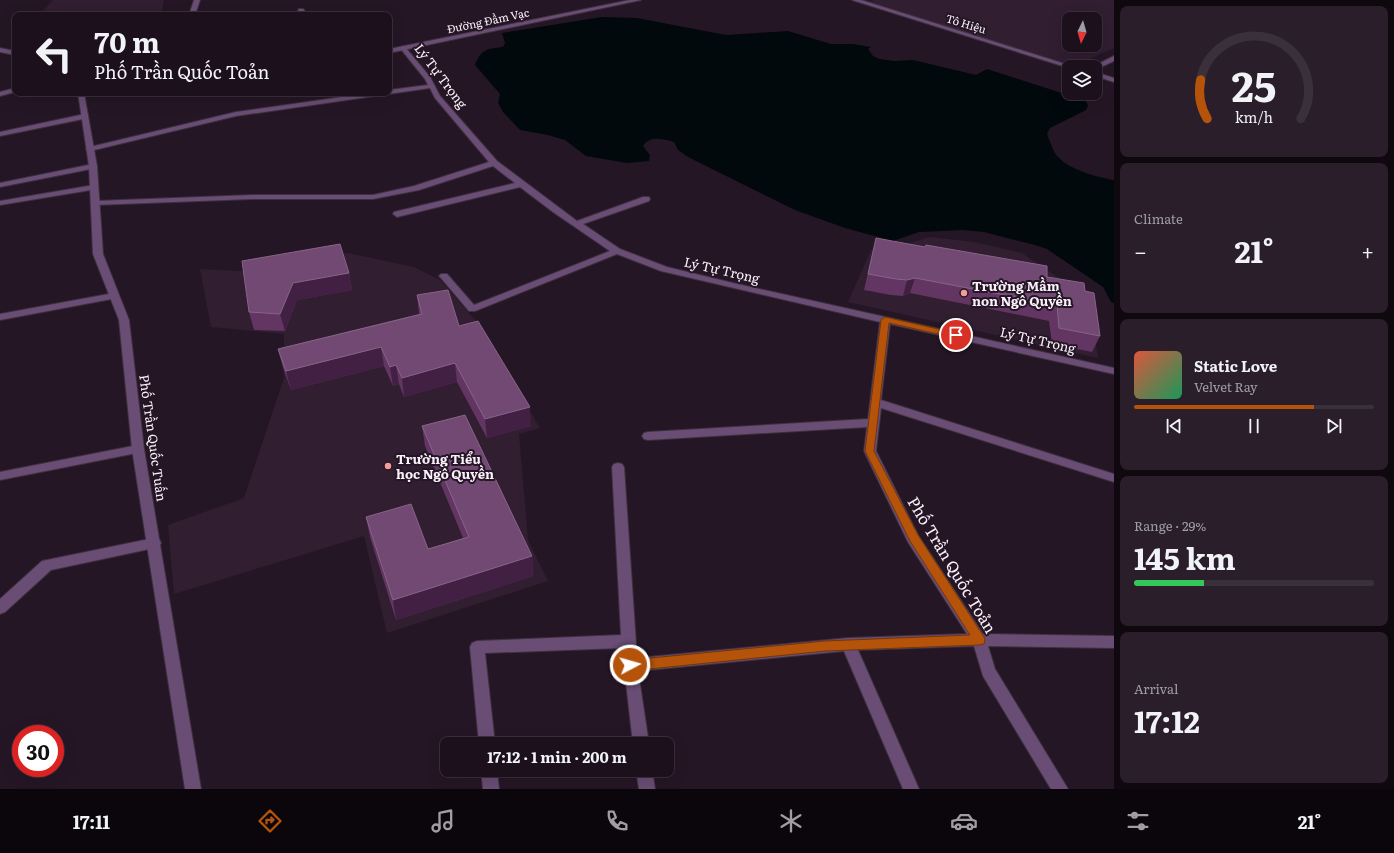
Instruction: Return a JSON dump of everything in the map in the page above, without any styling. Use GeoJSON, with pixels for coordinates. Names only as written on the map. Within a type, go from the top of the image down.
{"type":"FeatureCollection","features":[{"type":"Feature","properties":{"kind":"street"},"geometry":{"type":"LineString","coordinates":[[193,12],[197,0]]}},
{"type":"Feature","properties":{"kind":"street","name":"Đường Đầm Vạc"},"geometry":{"type":"LineString","coordinates":[[392,50],[638,0]]}},
{"type":"Feature","properties":{"kind":"street","name":"Tô Hiệu"},"geometry":{"type":"LineString","coordinates":[[854,0],[1062,64]]}},
{"type":"Feature","properties":{"kind":"street","name":"Lý Tự Trọng"},"geometry":{"type":"LineString","coordinates":[[404,48],[428,78],[437,97],[494,163],[576,224],[617,252],[664,269],[1114,371]]}},
{"type":"Feature","properties":{"kind":"street"},"geometry":{"type":"LineString","coordinates":[[0,50],[12,52]]}},
{"type":"Feature","properties":{"kind":"street"},"geometry":{"type":"LineString","coordinates":[[1102,64],[1114,58]]}},
{"type":"Feature","properties":{"kind":"street"},"geometry":{"type":"LineString","coordinates":[[1102,76],[1114,80]]}},
{"type":"Feature","properties":{"kind":"street"},"geometry":{"type":"LineString","coordinates":[[392,92],[432,86]]}},
{"type":"Feature","properties":{"kind":"street"},"geometry":{"type":"LineString","coordinates":[[0,94],[12,91]]}},
{"type":"Feature","properties":{"kind":"street","name":"Phố Trần Quốc Tuấn"},"geometry":{"type":"LineString","coordinates":[[82,96],[93,166],[98,254],[124,320],[138,449],[193,789]]}},
{"type":"Feature","properties":{"kind":"street"},"geometry":{"type":"LineString","coordinates":[[90,149],[236,114],[364,96]]}},
{"type":"Feature","properties":{"kind":"street"},"geometry":{"type":"LineString","coordinates":[[0,134],[85,116]]}},
{"type":"Feature","properties":{"kind":"street"},"geometry":{"type":"LineString","coordinates":[[95,203],[252,197],[372,197],[416,188],[494,163]]}},
{"type":"Feature","properties":{"kind":"street"},"geometry":{"type":"LineString","coordinates":[[0,185],[93,166]]}},
{"type":"Feature","properties":{"kind":"street"},"geometry":{"type":"LineString","coordinates":[[397,214],[521,184]]}},
{"type":"Feature","properties":{"kind":"street"},"geometry":{"type":"LineString","coordinates":[[0,203],[94,188]]}},
{"type":"Feature","properties":{"kind":"street"},"geometry":{"type":"LineString","coordinates":[[576,224],[646,199]]}},
{"type":"Feature","properties":{"kind":"street"},"geometry":{"type":"LineString","coordinates":[[444,276],[472,309],[617,252]]}},
{"type":"Feature","properties":{"kind":"street"},"geometry":{"type":"LineString","coordinates":[[0,317],[114,296]]}},
{"type":"Feature","properties":{"kind":"street","name":"Phố Trần Quốc Toản"},"geometry":{"type":"LineString","coordinates":[[885,320],[870,451],[914,538],[979,640],[988,670],[1060,789]]}},
{"type":"Feature","properties":{"kind":"street"},"geometry":{"type":"LineString","coordinates":[[875,402],[1114,478]]}},
{"type":"Feature","properties":{"kind":"street"},"geometry":{"type":"LineString","coordinates":[[648,436],[873,423]]}},
{"type":"Feature","properties":{"kind":"street"},"geometry":{"type":"LineString","coordinates":[[0,476],[138,449]]}},
{"type":"Feature","properties":{"kind":"street"},"geometry":{"type":"LineString","coordinates":[[618,467],[630,665],[640,737]]}},
{"type":"Feature","properties":{"kind":"street"},"geometry":{"type":"LineString","coordinates":[[0,608],[46,565],[154,543]]}},
{"type":"Feature","properties":{"kind":"street"},"geometry":{"type":"LineString","coordinates":[[486,737],[478,647],[629,640]]}},
{"type":"Feature","properties":{"kind":"street"},"geometry":{"type":"LineString","coordinates":[[630,665],[848,644],[979,640],[1114,642]]}},
{"type":"Feature","properties":{"kind":"street"},"geometry":{"type":"LineString","coordinates":[[848,644],[911,789]]}},
{"type":"Feature","properties":{"kind":"street"},"geometry":{"type":"LineString","coordinates":[[490,777],[491,789]]}},
{"type":"Feature","properties":{"kind":"street"},"geometry":{"type":"LineString","coordinates":[[645,777],[647,789]]}},
{"type":"Feature","properties":{"kind":"shaded area"},"geometry":{"type":"Polygon","coordinates":[[[53,0],[164,0],[162,12],[42,12],[53,0]]]}},
{"type":"Feature","properties":{"kind":"shaded area"},"geometry":{"type":"Polygon","coordinates":[[[874,0],[1114,0],[1114,48],[1087,60],[1062,60],[1062,62],[868,2],[874,0]]]}},
{"type":"Feature","properties":{"kind":"shaded area"},"geometry":{"type":"Polygon","coordinates":[[[602,17],[637,18],[726,35],[788,31],[831,44],[853,44],[871,47],[868,49],[873,56],[880,59],[894,61],[913,60],[976,75],[987,69],[1062,93],[1062,100],[1086,101],[1088,106],[1086,110],[1050,128],[1047,134],[1053,149],[1062,161],[1084,172],[1114,180],[1114,303],[1111,302],[1103,287],[1047,249],[1035,245],[984,232],[962,230],[919,232],[893,241],[845,228],[795,210],[688,157],[678,150],[674,142],[657,139],[649,140],[643,146],[650,155],[649,161],[627,163],[586,156],[565,140],[520,130],[503,112],[498,103],[500,94],[475,65],[482,53],[485,51],[503,47],[505,43],[502,33],[602,17]]]}},
{"type":"Feature","properties":{"kind":"shaded area","name":"Trường Mầm non Ngô Quyền"},"geometry":{"type":"Polygon","coordinates":[[[929,237],[974,242],[1022,253],[1068,284],[1090,307],[1098,358],[848,302],[871,250],[904,245],[929,237]]]}},
{"type":"Feature","properties":{"kind":"shaded area","name":"Trường Tiểu học Ngô Quyền"},"geometry":{"type":"Polygon","coordinates":[[[348,253],[414,267],[440,280],[475,320],[540,428],[519,434],[528,540],[548,581],[387,633],[364,536],[174,594],[168,525],[244,498],[284,378],[284,334],[211,327],[200,269],[259,272],[348,253]]]}},
{"type":"Feature","properties":{"kind":"building"},"geometry":{"type":"Polygon","coordinates":[[[876,238],[1047,266],[1047,277],[1084,283],[1085,291],[1094,293],[1100,336],[1059,328],[1057,305],[915,278],[907,280],[868,274],[876,238]]]}},
{"type":"Feature","properties":{"kind":"building"},"geometry":{"type":"Polygon","coordinates":[[[340,244],[349,273],[293,283],[280,314],[249,312],[242,261],[340,244]]]}},
{"type":"Feature","properties":{"kind":"building"},"geometry":{"type":"Polygon","coordinates":[[[448,290],[459,326],[478,321],[530,407],[485,419],[455,363],[402,378],[396,365],[390,367],[381,347],[286,371],[278,349],[422,314],[417,295],[448,290]]]}},
{"type":"Feature","properties":{"kind":"building"},"geometry":{"type":"Polygon","coordinates":[[[465,415],[532,556],[393,600],[366,517],[411,504],[428,549],[469,537],[422,426],[465,415]]]}},
{"type":"Feature","properties":{"kind":"place","name":"Trường Mầm non Ngô Quyền"},"geometry":{"type":"Point","coordinates":[964,293]}},
{"type":"Feature","properties":{"kind":"place","name":"Trường Tiểu học Ngô Quyền"},"geometry":{"type":"Point","coordinates":[388,466]}},
{"type":"Feature","properties":{"kind":"route"},"geometry":{"type":"LineString","coordinates":[[630,665],[848,644],[979,640],[914,538],[870,451],[885,320],[956,335]]}}]}
